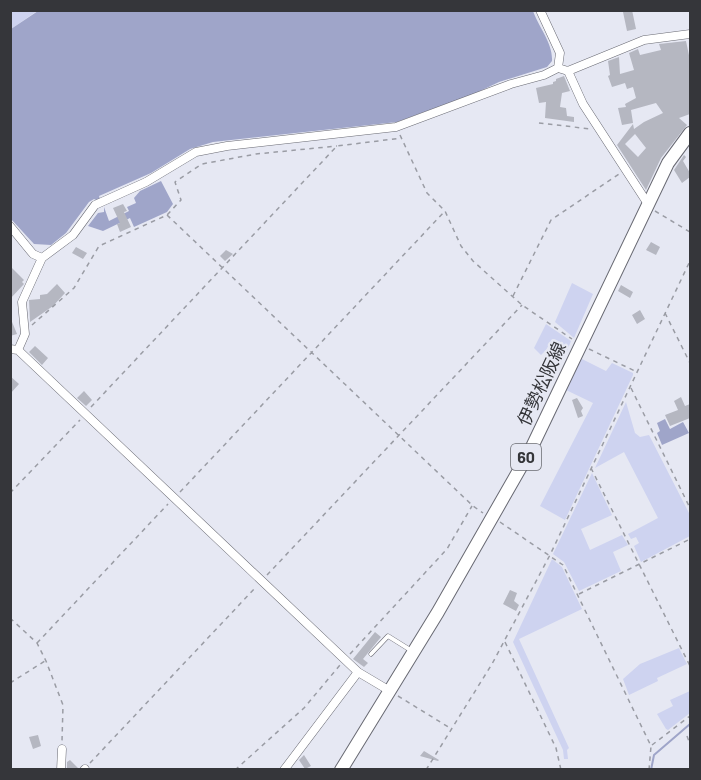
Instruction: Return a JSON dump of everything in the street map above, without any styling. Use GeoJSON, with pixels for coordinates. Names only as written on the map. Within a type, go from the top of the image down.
{"type":"FeatureCollection","features":[{"type":"Feature","properties":{"kind":"main road","name":"伊勢松阪線"},"geometry":{"type":"LineString","coordinates":[[341,770],[414,653],[492,518],[550,410],[668,163],[690,132]]}},
{"type":"Feature","properties":{"kind":"street"},"geometry":{"type":"LineString","coordinates":[[540,10],[560,53],[558,69]]}},
{"type":"Feature","properties":{"kind":"street"},"geometry":{"type":"LineString","coordinates":[[390,691],[358,672],[86,413],[14,350],[25,331],[22,302],[42,258],[74,235],[95,205],[146,182],[196,152],[227,146],[396,127],[511,84],[558,69],[568,71],[644,40],[690,34]]}},
{"type":"Feature","properties":{"kind":"street"},"geometry":{"type":"LineString","coordinates":[[568,71],[584,104],[648,204]]}},
{"type":"Feature","properties":{"kind":"street"},"geometry":{"type":"LineString","coordinates":[[10,226],[33,254],[42,258]]}},
{"type":"Feature","properties":{"kind":"street"},"geometry":{"type":"LineString","coordinates":[[284,770],[358,672]]}},
{"type":"Feature","properties":{"kind":"street"},"geometry":{"type":"LineString","coordinates":[[61,770],[62,749]]}},
{"type":"Feature","properties":{"kind":"lane"},"geometry":{"type":"LineString","coordinates":[[371,654],[387,636],[414,653]]}},
{"type":"Feature","properties":{"kind":"path"},"geometry":{"type":"LineString","coordinates":[[538,123],[600,129]]}},
{"type":"Feature","properties":{"kind":"path"},"geometry":{"type":"LineString","coordinates":[[25,331],[74,288],[99,246],[167,215],[181,200],[175,182],[202,164],[256,153],[402,138],[427,193],[445,211],[461,246],[473,261],[522,305],[84,769]]}},
{"type":"Feature","properties":{"kind":"path"},"geometry":{"type":"LineString","coordinates":[[10,493],[337,146]]}},
{"type":"Feature","properties":{"kind":"path"},"geometry":{"type":"LineString","coordinates":[[513,296],[550,220],[625,170]]}},
{"type":"Feature","properties":{"kind":"path"},"geometry":{"type":"LineString","coordinates":[[648,204],[653,210],[690,232]]}},
{"type":"Feature","properties":{"kind":"path"},"geometry":{"type":"LineString","coordinates":[[37,643],[445,211]]}},
{"type":"Feature","properties":{"kind":"path"},"geometry":{"type":"LineString","coordinates":[[167,215],[473,506],[563,565],[651,746],[649,770]]}},
{"type":"Feature","properties":{"kind":"path"},"geometry":{"type":"LineString","coordinates":[[426,770],[504,641],[550,555],[690,261]]}},
{"type":"Feature","properties":{"kind":"path"},"geometry":{"type":"LineString","coordinates":[[666,313],[690,363]]}},
{"type":"Feature","properties":{"kind":"path"},"geometry":{"type":"LineString","coordinates":[[630,387],[690,508]]}},
{"type":"Feature","properties":{"kind":"path"},"geometry":{"type":"LineString","coordinates":[[591,468],[690,666]]}},
{"type":"Feature","properties":{"kind":"path"},"geometry":{"type":"LineString","coordinates":[[235,770],[304,708],[345,659],[447,549],[473,506]]}},
{"type":"Feature","properties":{"kind":"path"},"geometry":{"type":"LineString","coordinates":[[578,595],[690,539]]}},
{"type":"Feature","properties":{"kind":"path"},"geometry":{"type":"LineString","coordinates":[[10,618],[37,643],[46,661],[63,705],[62,749]]}},
{"type":"Feature","properties":{"kind":"path"},"geometry":{"type":"LineString","coordinates":[[504,641],[556,748],[561,770]]}},
{"type":"Feature","properties":{"kind":"path"},"geometry":{"type":"LineString","coordinates":[[10,684],[46,661]]}},
{"type":"Feature","properties":{"kind":"path"},"geometry":{"type":"LineString","coordinates":[[390,691],[452,729]]}},
{"type":"Feature","properties":{"kind":"path"},"geometry":{"type":"LineString","coordinates":[[651,746],[690,716]]}},
{"type":"Feature","properties":{"kind":"path"},"geometry":{"type":"LineString","coordinates":[[687,736],[690,744]]}},
{"type":"Feature","properties":{"kind":"shaded area"},"geometry":{"type":"Polygon","coordinates":[[[11,10],[37,10],[37,11],[11,29],[11,10]]]}},
{"type":"Feature","properties":{"kind":"shaded area"},"geometry":{"type":"Polygon","coordinates":[[[38,11],[533,11],[548,42],[552,61],[547,67],[499,82],[476,93],[397,122],[213,142],[190,149],[151,173],[99,196],[100,199],[89,202],[66,233],[51,245],[34,244],[11,219],[11,29],[38,11]]]}},
{"type":"Feature","properties":{"kind":"shaded area"},"geometry":{"type":"Polygon","coordinates":[[[161,181],[173,204],[167,212],[134,227],[130,218],[103,231],[88,226],[98,213],[104,212],[104,207],[109,221],[129,211],[127,207],[136,203],[134,198],[140,191],[161,181]]]}},
{"type":"Feature","properties":{"kind":"shaded area"},"geometry":{"type":"Polygon","coordinates":[[[572,283],[593,294],[574,338],[555,322],[572,283]]]}},
{"type":"Feature","properties":{"kind":"shaded area"},"geometry":{"type":"Polygon","coordinates":[[[546,324],[571,341],[565,356],[560,353],[563,347],[552,339],[541,355],[534,348],[546,324]]]}},
{"type":"Feature","properties":{"kind":"shaded area"},"geometry":{"type":"Polygon","coordinates":[[[580,358],[606,371],[612,363],[633,375],[565,520],[540,506],[593,403],[566,390],[580,358]]]}},
{"type":"Feature","properties":{"kind":"shaded area"},"geometry":{"type":"Polygon","coordinates":[[[626,402],[635,433],[640,437],[649,435],[690,515],[690,536],[641,562],[634,546],[639,543],[636,537],[631,539],[628,534],[658,518],[624,452],[595,468],[626,402]]]}},
{"type":"Feature","properties":{"kind":"shaded area"},"geometry":{"type":"Polygon","coordinates":[[[665,419],[670,429],[683,422],[689,433],[662,445],[657,433],[660,431],[657,423],[665,419]]]}},
{"type":"Feature","properties":{"kind":"shaded area"},"geometry":{"type":"Polygon","coordinates":[[[592,473],[612,515],[581,529],[590,550],[622,535],[628,545],[613,552],[621,571],[579,591],[564,562],[553,554],[592,473]]]}},
{"type":"Feature","properties":{"kind":"shaded area"},"geometry":{"type":"Polygon","coordinates":[[[552,559],[562,567],[582,609],[519,639],[569,748],[567,750],[568,759],[564,759],[563,750],[513,642],[552,559]]]}},
{"type":"Feature","properties":{"kind":"shaded area"},"geometry":{"type":"Polygon","coordinates":[[[679,648],[687,664],[629,695],[623,679],[640,664],[679,648]]]}},
{"type":"Feature","properties":{"kind":"shaded area"},"geometry":{"type":"Polygon","coordinates":[[[690,691],[690,713],[668,730],[666,729],[657,714],[673,706],[670,700],[690,691]]]}},
{"type":"Feature","properties":{"kind":"building"},"geometry":{"type":"Polygon","coordinates":[[[632,10],[636,29],[627,31],[623,12],[632,10]]]}},
{"type":"Feature","properties":{"kind":"building"},"geometry":{"type":"Polygon","coordinates":[[[686,41],[690,60],[690,114],[679,118],[687,125],[661,158],[646,190],[617,145],[633,124],[634,129],[663,113],[656,103],[631,110],[633,123],[622,125],[618,108],[626,107],[625,104],[636,98],[633,87],[627,89],[625,83],[612,87],[608,76],[610,75],[608,61],[619,57],[620,74],[634,70],[629,53],[638,49],[640,55],[661,50],[659,44],[686,41]],[[635,134],[625,144],[638,157],[646,148],[635,134]]]}},
{"type":"Feature","properties":{"kind":"building"},"geometry":{"type":"Polygon","coordinates":[[[564,76],[570,91],[562,93],[560,107],[566,108],[567,116],[574,117],[574,122],[545,118],[546,102],[539,103],[536,88],[553,84],[556,79],[564,76]]]}},
{"type":"Feature","properties":{"kind":"building"},"geometry":{"type":"Polygon","coordinates":[[[684,155],[686,157],[683,161],[690,177],[682,183],[674,170],[684,155]]]}},
{"type":"Feature","properties":{"kind":"building"},"geometry":{"type":"Polygon","coordinates":[[[123,204],[131,227],[120,232],[117,224],[120,223],[113,208],[123,204]]]}},
{"type":"Feature","properties":{"kind":"building"},"geometry":{"type":"Polygon","coordinates":[[[651,242],[660,247],[656,255],[646,250],[651,242]]]}},
{"type":"Feature","properties":{"kind":"building"},"geometry":{"type":"Polygon","coordinates":[[[76,247],[87,253],[83,259],[72,253],[76,247]]]}},
{"type":"Feature","properties":{"kind":"building"},"geometry":{"type":"Polygon","coordinates":[[[226,250],[233,254],[225,261],[220,256],[226,250]]]}},
{"type":"Feature","properties":{"kind":"building"},"geometry":{"type":"Polygon","coordinates":[[[10,266],[24,280],[22,282],[24,284],[10,299],[10,266]]]}},
{"type":"Feature","properties":{"kind":"building"},"geometry":{"type":"Polygon","coordinates":[[[57,284],[65,293],[53,306],[30,322],[29,300],[40,299],[40,295],[47,294],[57,284]]]}},
{"type":"Feature","properties":{"kind":"building"},"geometry":{"type":"Polygon","coordinates":[[[621,285],[633,292],[630,298],[618,291],[621,285]]]}},
{"type":"Feature","properties":{"kind":"building"},"geometry":{"type":"Polygon","coordinates":[[[640,310],[645,319],[637,324],[632,315],[640,310]]]}},
{"type":"Feature","properties":{"kind":"building"},"geometry":{"type":"Polygon","coordinates":[[[10,317],[17,334],[10,336],[10,317]]]}},
{"type":"Feature","properties":{"kind":"building"},"geometry":{"type":"Polygon","coordinates":[[[35,346],[48,358],[42,365],[29,352],[35,346]]]}},
{"type":"Feature","properties":{"kind":"building"},"geometry":{"type":"Polygon","coordinates":[[[10,376],[19,384],[10,394],[10,376]]]}},
{"type":"Feature","properties":{"kind":"building"},"geometry":{"type":"Polygon","coordinates":[[[84,391],[92,400],[86,406],[77,398],[84,391]]]}},
{"type":"Feature","properties":{"kind":"building"},"geometry":{"type":"Polygon","coordinates":[[[681,397],[685,406],[690,404],[690,418],[670,426],[665,415],[678,410],[674,401],[681,397]]]}},
{"type":"Feature","properties":{"kind":"building"},"geometry":{"type":"Polygon","coordinates":[[[577,398],[583,408],[581,411],[583,416],[578,418],[572,400],[577,398]]]}},
{"type":"Feature","properties":{"kind":"building"},"geometry":{"type":"Polygon","coordinates":[[[510,590],[517,593],[514,601],[519,605],[516,611],[503,604],[510,590]]]}},
{"type":"Feature","properties":{"kind":"building"},"geometry":{"type":"Polygon","coordinates":[[[375,632],[381,637],[363,659],[368,663],[364,667],[353,659],[375,632]]]}},
{"type":"Feature","properties":{"kind":"building"},"geometry":{"type":"Polygon","coordinates":[[[38,735],[41,746],[33,749],[29,737],[38,735]]]}},
{"type":"Feature","properties":{"kind":"building"},"geometry":{"type":"Polygon","coordinates":[[[424,751],[439,760],[420,756],[424,751]]]}},
{"type":"Feature","properties":{"kind":"building"},"geometry":{"type":"Polygon","coordinates":[[[304,755],[311,766],[305,769],[299,760],[304,755]]]}},
{"type":"Feature","properties":{"kind":"building"},"geometry":{"type":"Polygon","coordinates":[[[70,760],[78,770],[67,770],[67,762],[70,760]]]}},
{"type":"Feature","properties":{"kind":"waterway"},"geometry":{"type":"LineString","coordinates":[[651,770],[654,755],[690,724]]}}]}
